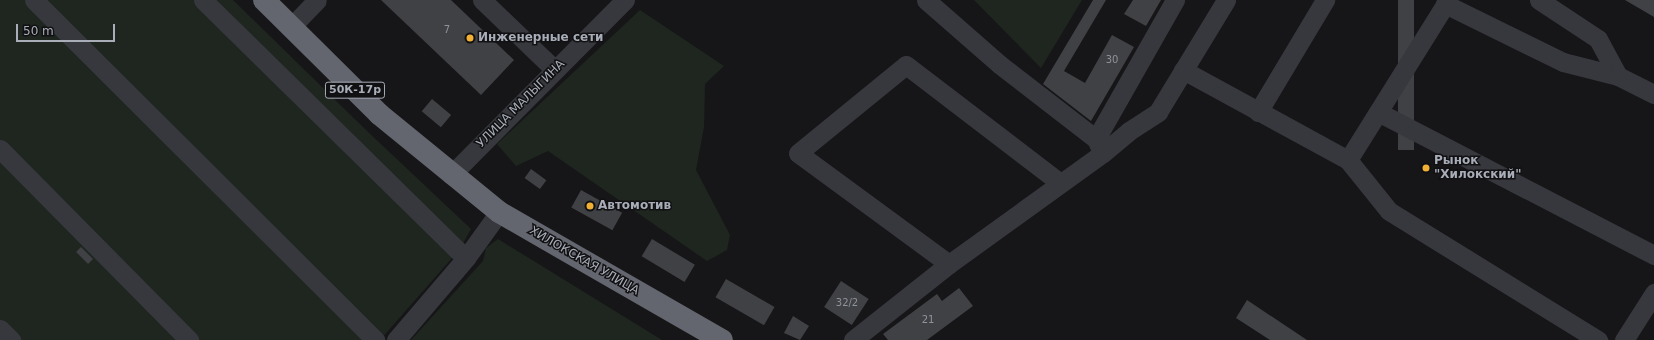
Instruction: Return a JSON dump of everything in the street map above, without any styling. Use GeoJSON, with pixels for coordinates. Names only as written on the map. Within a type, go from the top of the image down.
{"type":"FeatureCollection","features":[{"type":"Feature","properties":{"kind":"highway","name":"50К-17р"},"geometry":{"type":"LineString","coordinates":[[264,0],[379,114],[451,175]]}},
{"type":"Feature","properties":{"kind":"highway","name":"ХИЛОКСКАЯ УЛИЦА"},"geometry":{"type":"LineString","coordinates":[[451,175],[499,212],[722,340]]}},
{"type":"Feature","properties":{"kind":"street"},"geometry":{"type":"LineString","coordinates":[[34,0],[375,340]]}},
{"type":"Feature","properties":{"kind":"street"},"geometry":{"type":"LineString","coordinates":[[204,0],[466,258]]}},
{"type":"Feature","properties":{"kind":"street"},"geometry":{"type":"LineString","coordinates":[[291,27],[317,0]]}},
{"type":"Feature","properties":{"kind":"street"},"geometry":{"type":"LineString","coordinates":[[482,0],[555,70]]}},
{"type":"Feature","properties":{"kind":"street","name":"УЛИЦА МАЛЫГИНА"},"geometry":{"type":"LineString","coordinates":[[451,175],[625,0]]}},
{"type":"Feature","properties":{"kind":"street"},"geometry":{"type":"LineString","coordinates":[[926,0],[999,64],[1099,146]]}},
{"type":"Feature","properties":{"kind":"street"},"geometry":{"type":"LineString","coordinates":[[1099,146],[1175,0]]}},
{"type":"Feature","properties":{"kind":"street"},"geometry":{"type":"LineString","coordinates":[[853,340],[949,264],[1059,182],[1099,146],[1158,112],[1226,0]]}},
{"type":"Feature","properties":{"kind":"street"},"geometry":{"type":"LineString","coordinates":[[1258,112],[1325,0]]}},
{"type":"Feature","properties":{"kind":"street"},"geometry":{"type":"LineString","coordinates":[[1539,0],[1598,39],[1618,76]]}},
{"type":"Feature","properties":{"kind":"street"},"geometry":{"type":"LineString","coordinates":[[1348,160],[1447,2],[1563,62],[1618,76],[1654,94]]}},
{"type":"Feature","properties":{"kind":"street"},"geometry":{"type":"LineString","coordinates":[[949,264],[798,153],[906,65],[1059,182]]}},
{"type":"Feature","properties":{"kind":"street"},"geometry":{"type":"LineString","coordinates":[[1183,70],[1348,160],[1389,211],[1598,340]]}},
{"type":"Feature","properties":{"kind":"street"},"geometry":{"type":"LineString","coordinates":[[1378,112],[1654,256]]}},
{"type":"Feature","properties":{"kind":"street"},"geometry":{"type":"LineString","coordinates":[[0,149],[189,340]]}},
{"type":"Feature","properties":{"kind":"street"},"geometry":{"type":"LineString","coordinates":[[396,340],[466,258],[499,212]]}},
{"type":"Feature","properties":{"kind":"street"},"geometry":{"type":"LineString","coordinates":[[1624,340],[1654,293]]}},
{"type":"Feature","properties":{"kind":"street"},"geometry":{"type":"LineString","coordinates":[[0,329],[10,340]]}},
{"type":"Feature","properties":{"kind":"shaded area"},"geometry":{"type":"Polygon","coordinates":[[[0,0],[233,0],[366,130],[471,229],[460,249],[380,340],[0,340],[0,0]]]}},
{"type":"Feature","properties":{"kind":"shaded area"},"geometry":{"type":"Polygon","coordinates":[[[974,0],[1082,0],[1041,68],[974,0]]]}},
{"type":"Feature","properties":{"kind":"shaded area"},"geometry":{"type":"Polygon","coordinates":[[[640,10],[724,66],[705,84],[704,127],[696,170],[730,235],[727,250],[707,261],[548,151],[516,166],[497,144],[640,10]]]}},
{"type":"Feature","properties":{"kind":"shaded area"},"geometry":{"type":"Polygon","coordinates":[[[498,239],[662,340],[411,340],[483,261],[486,248],[498,239]]]}},
{"type":"Feature","properties":{"kind":"building"},"geometry":{"type":"Polygon","coordinates":[[[381,0],[451,0],[514,60],[481,95],[381,0]]]}},
{"type":"Feature","properties":{"kind":"building"},"geometry":{"type":"Polygon","coordinates":[[[1093,0],[1106,0],[1064,71],[1085,83],[1112,35],[1134,47],[1091,121],[1043,84],[1093,0]]]}},
{"type":"Feature","properties":{"kind":"building"},"geometry":{"type":"Polygon","coordinates":[[[1133,0],[1161,0],[1146,26],[1124,14],[1133,0]]]}},
{"type":"Feature","properties":{"kind":"building"},"geometry":{"type":"Polygon","coordinates":[[[1398,0],[1414,0],[1414,150],[1398,150],[1398,0]]]}},
{"type":"Feature","properties":{"kind":"building"},"geometry":{"type":"Polygon","coordinates":[[[1625,0],[1654,0],[1654,17],[1625,0]]]}},
{"type":"Feature","properties":{"kind":"building"},"geometry":{"type":"Polygon","coordinates":[[[432,99],[451,115],[441,127],[422,111],[432,99]]]}},
{"type":"Feature","properties":{"kind":"building"},"geometry":{"type":"Polygon","coordinates":[[[531,169],[546,180],[540,189],[525,178],[531,169]]]}},
{"type":"Feature","properties":{"kind":"building"},"geometry":{"type":"Polygon","coordinates":[[[581,190],[622,213],[612,230],[571,207],[581,190]]]}},
{"type":"Feature","properties":{"kind":"building"},"geometry":{"type":"Polygon","coordinates":[[[652,239],[695,265],[685,282],[642,256],[652,239]]]}},
{"type":"Feature","properties":{"kind":"building"},"geometry":{"type":"Polygon","coordinates":[[[81,247],[93,259],[88,264],[76,252],[81,247]]]}},
{"type":"Feature","properties":{"kind":"building"},"geometry":{"type":"Polygon","coordinates":[[[726,279],[774,307],[764,325],[716,297],[726,279]]]}},
{"type":"Feature","properties":{"kind":"building"},"geometry":{"type":"Polygon","coordinates":[[[841,281],[869,299],[852,325],[824,307],[841,281]]]}},
{"type":"Feature","properties":{"kind":"building"},"geometry":{"type":"Polygon","coordinates":[[[959,288],[973,306],[927,340],[888,340],[883,334],[937,294],[942,301],[959,288]]]}},
{"type":"Feature","properties":{"kind":"building"},"geometry":{"type":"Polygon","coordinates":[[[1247,300],[1307,340],[1270,340],[1236,318],[1247,300]]]}},
{"type":"Feature","properties":{"kind":"building"},"geometry":{"type":"Polygon","coordinates":[[[793,316],[809,326],[800,340],[784,333],[793,316]]]}},
{"type":"Feature","properties":{"kind":"place","name":"Инженерные сети"},"geometry":{"type":"Point","coordinates":[470,38]}},
{"type":"Feature","properties":{"kind":"place","name":"Рынок \"Хилокский\""},"geometry":{"type":"Point","coordinates":[1426,168]}},
{"type":"Feature","properties":{"kind":"place","name":"Автомотив"},"geometry":{"type":"Point","coordinates":[590,206]}}]}
